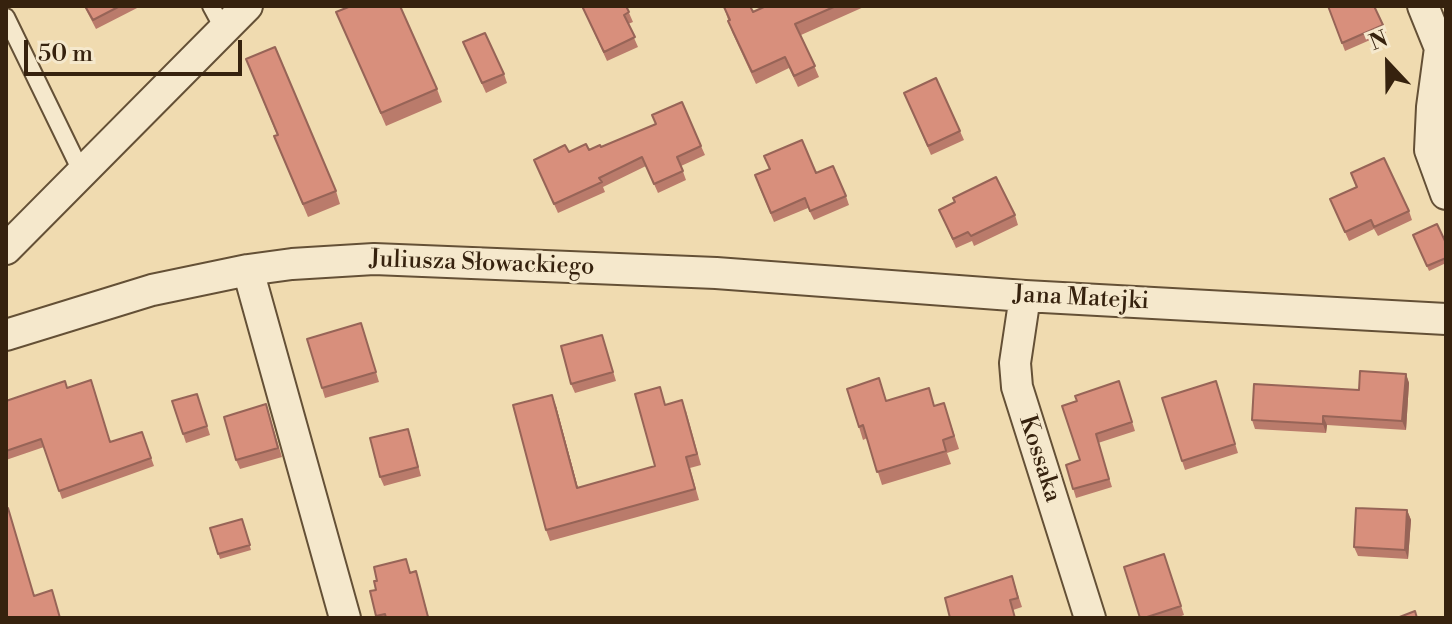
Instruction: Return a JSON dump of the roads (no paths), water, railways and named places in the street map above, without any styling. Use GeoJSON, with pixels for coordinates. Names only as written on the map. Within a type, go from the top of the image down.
{"type":"FeatureCollection","features":[{"type":"Feature","properties":{"kind":"street"},"geometry":{"type":"LineString","coordinates":[[6,249],[81,171],[217,18],[247,6]]}},
{"type":"Feature","properties":{"kind":"street"},"geometry":{"type":"LineString","coordinates":[[1423,6],[1440,48],[1430,150],[1446,194]]}},
{"type":"Feature","properties":{"kind":"street","name":"Juliusza Słowackiego"},"geometry":{"type":"LineString","coordinates":[[6,335],[152,290],[292,264],[374,259],[716,273]]}},
{"type":"Feature","properties":{"kind":"street"},"geometry":{"type":"LineString","coordinates":[[248,270],[345,618]]}},
{"type":"Feature","properties":{"kind":"street","name":"Jana Matejki"},"geometry":{"type":"LineString","coordinates":[[716,273],[1025,296],[1446,319]]}},
{"type":"Feature","properties":{"kind":"street","name":"Kossaka"},"geometry":{"type":"LineString","coordinates":[[1025,296],[1015,363],[1017,387],[1090,618]]}},
{"type":"Feature","properties":{"kind":"lane"},"geometry":{"type":"LineString","coordinates":[[6,17],[81,171]]}}]}
